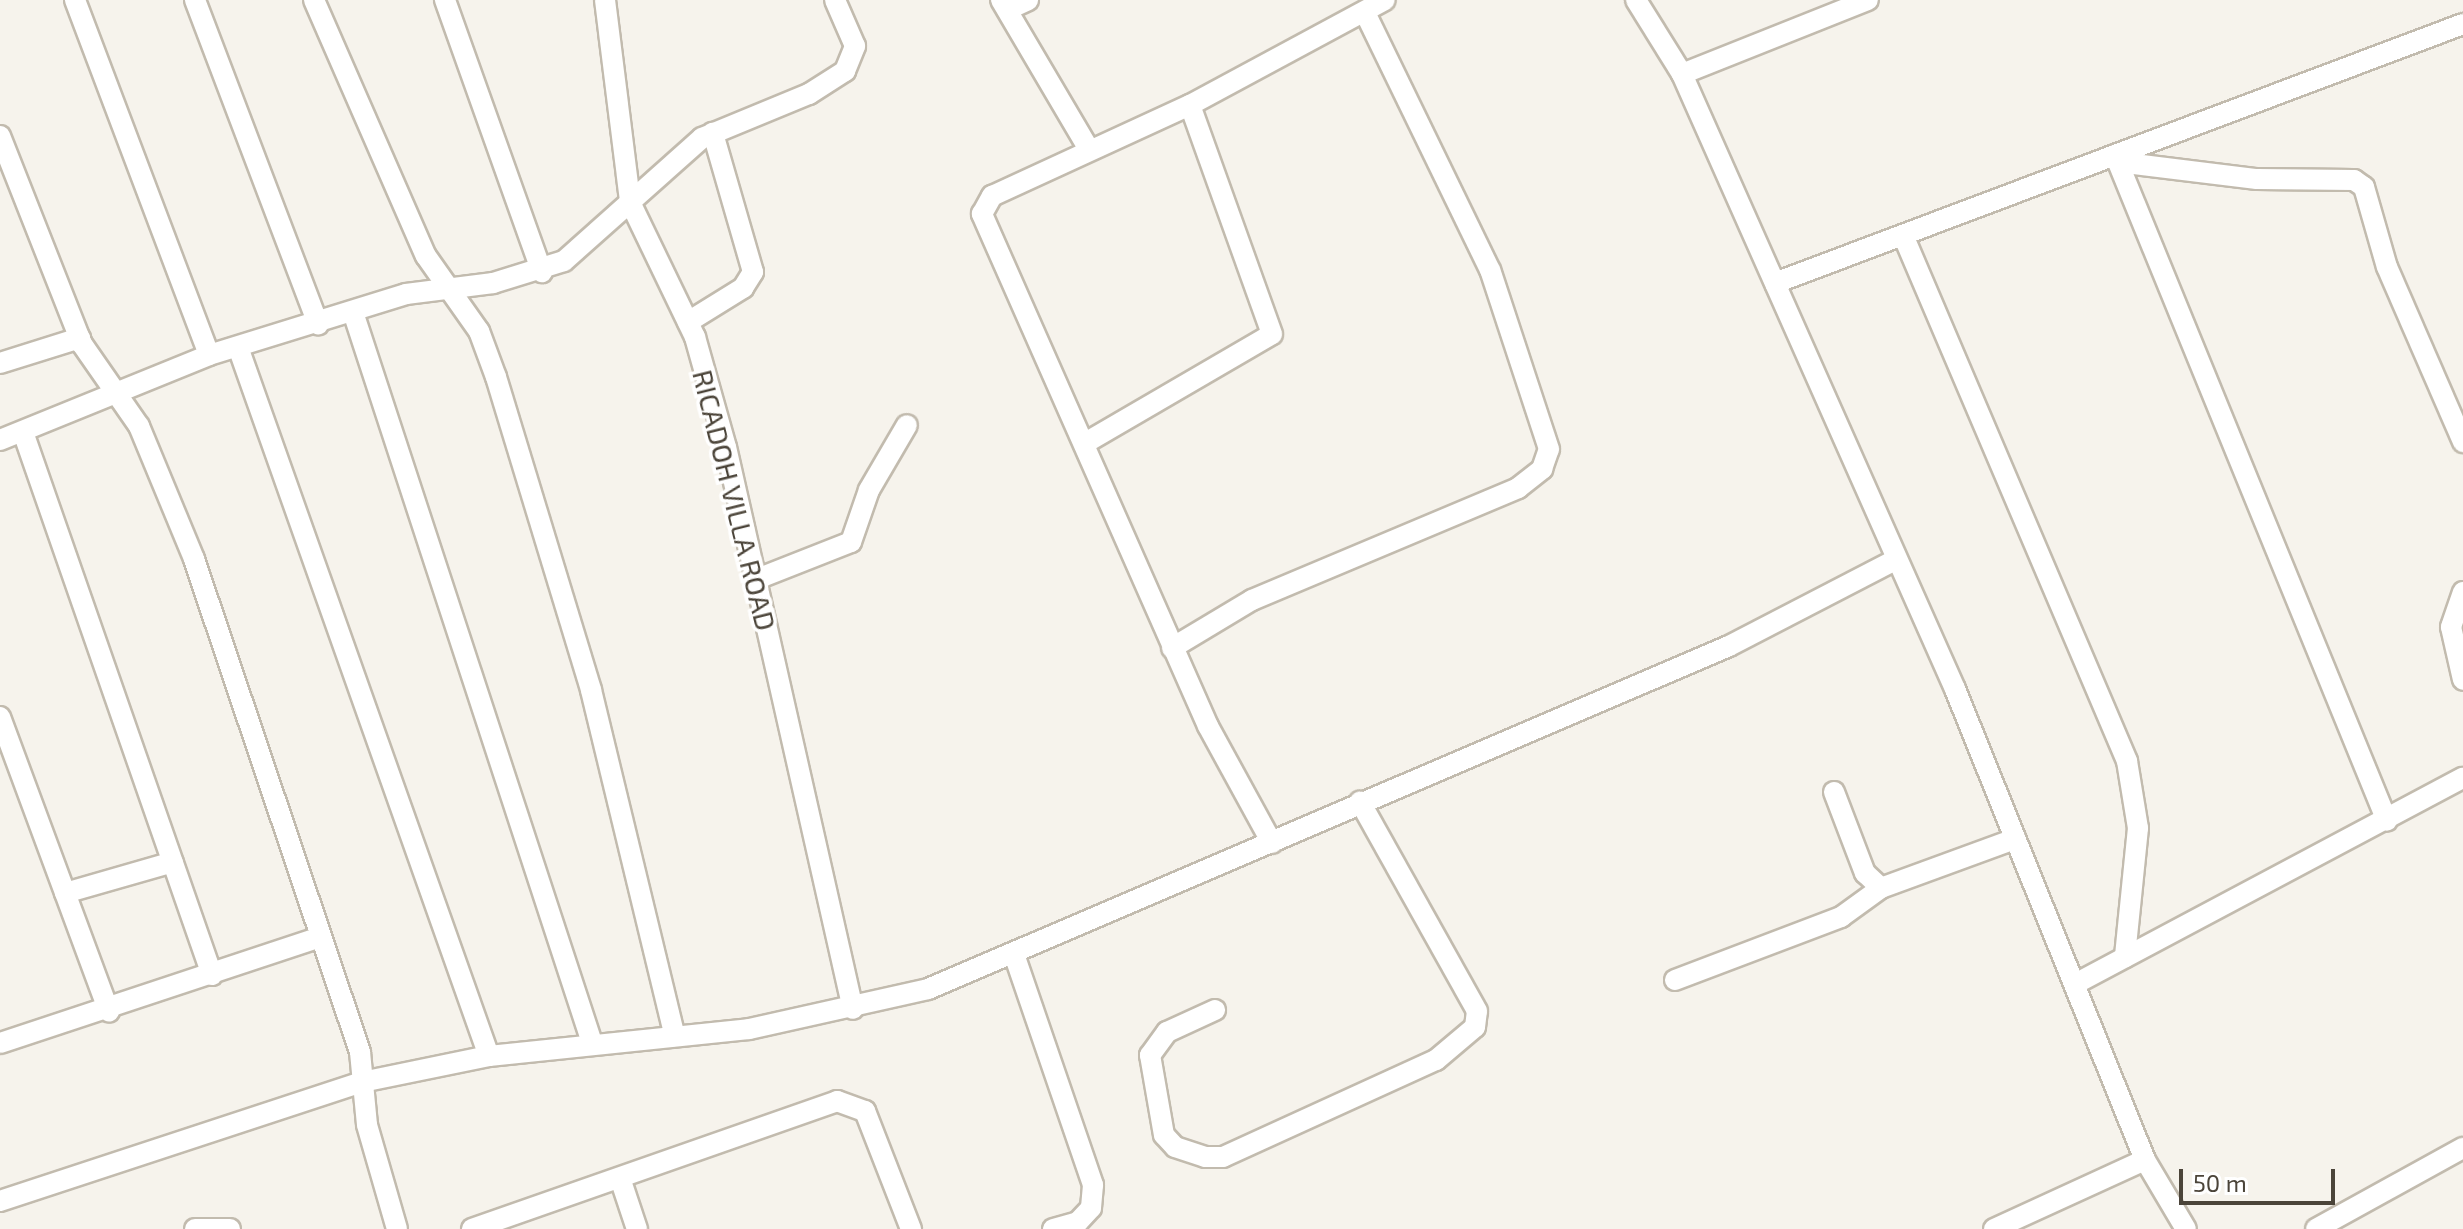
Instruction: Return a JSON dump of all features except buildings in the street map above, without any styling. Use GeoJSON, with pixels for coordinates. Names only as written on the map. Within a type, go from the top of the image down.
{"type":"FeatureCollection","features":[{"type":"Feature","properties":{"kind":"street"},"geometry":{"type":"LineString","coordinates":[[75,0],[209,355]]}},
{"type":"Feature","properties":{"kind":"street"},"geometry":{"type":"LineString","coordinates":[[195,0],[318,324]]}},
{"type":"Feature","properties":{"kind":"street"},"geometry":{"type":"LineString","coordinates":[[314,0],[447,287],[479,331],[501,391],[591,690],[675,1036]]}},
{"type":"Feature","properties":{"kind":"street"},"geometry":{"type":"LineString","coordinates":[[445,0],[542,272]]}},
{"type":"Feature","properties":{"kind":"street","name":"RICADOH VILLA ROAD"},"geometry":{"type":"LineString","coordinates":[[605,0],[630,202],[688,322],[757,579],[853,1009]]}},
{"type":"Feature","properties":{"kind":"street"},"geometry":{"type":"LineString","coordinates":[[0,440],[115,390],[209,355],[447,287],[542,272],[713,133],[845,71],[855,46],[835,0]]}},
{"type":"Feature","properties":{"kind":"street"},"geometry":{"type":"LineString","coordinates":[[1028,0],[1005,5],[1071,130],[1087,146]]}},
{"type":"Feature","properties":{"kind":"street"},"geometry":{"type":"LineString","coordinates":[[1272,843],[1172,648],[1085,443],[982,214],[992,196],[1087,146],[1190,105],[1385,0]]}},
{"type":"Feature","properties":{"kind":"street"},"geometry":{"type":"LineString","coordinates":[[1636,0],[1682,74],[2015,839],[2145,1160],[2186,1229]]}},
{"type":"Feature","properties":{"kind":"street"},"geometry":{"type":"LineString","coordinates":[[1682,74],[1868,0]]}},
{"type":"Feature","properties":{"kind":"street"},"geometry":{"type":"LineString","coordinates":[[1172,648],[1252,600],[1518,488],[1542,469],[1549,449],[1490,270],[1365,12]]}},
{"type":"Feature","properties":{"kind":"street"},"geometry":{"type":"LineString","coordinates":[[1775,283],[2116,159],[2463,24]]}},
{"type":"Feature","properties":{"kind":"street"},"geometry":{"type":"LineString","coordinates":[[1085,443],[1272,334],[1190,105]]}},
{"type":"Feature","properties":{"kind":"street"},"geometry":{"type":"LineString","coordinates":[[688,322],[743,288],[753,272],[713,133]]}},
{"type":"Feature","properties":{"kind":"street"},"geometry":{"type":"LineString","coordinates":[[0,136],[80,338],[151,452],[194,559],[360,1052],[377,1172],[397,1229]]}},
{"type":"Feature","properties":{"kind":"street"},"geometry":{"type":"LineString","coordinates":[[2116,159],[2257,179],[2354,180],[2364,187],[2387,267],[2463,442]]}},
{"type":"Feature","properties":{"kind":"street"},"geometry":{"type":"LineString","coordinates":[[2116,159],[2387,821]]}},
{"type":"Feature","properties":{"kind":"street"},"geometry":{"type":"LineString","coordinates":[[1903,235],[2127,761],[2138,828],[2125,957]]}},
{"type":"Feature","properties":{"kind":"street"},"geometry":{"type":"LineString","coordinates":[[353,312],[592,1043]]}},
{"type":"Feature","properties":{"kind":"street"},"geometry":{"type":"LineString","coordinates":[[0,363],[80,338]]}},
{"type":"Feature","properties":{"kind":"street"},"geometry":{"type":"LineString","coordinates":[[238,347],[489,1056]]}},
{"type":"Feature","properties":{"kind":"street"},"geometry":{"type":"LineString","coordinates":[[757,579],[851,542],[869,490],[907,425]]}},
{"type":"Feature","properties":{"kind":"street"},"geometry":{"type":"LineString","coordinates":[[23,432],[212,975]]}},
{"type":"Feature","properties":{"kind":"street"},"geometry":{"type":"LineString","coordinates":[[0,1201],[362,1082],[489,1056],[675,1036],[853,1009],[1015,957],[1360,802],[1729,646],[1893,561]]}},
{"type":"Feature","properties":{"kind":"street"},"geometry":{"type":"LineString","coordinates":[[2463,592],[2451,627],[2463,680]]}},
{"type":"Feature","properties":{"kind":"street"},"geometry":{"type":"LineString","coordinates":[[0,717],[109,1011]]}},
{"type":"Feature","properties":{"kind":"street"},"geometry":{"type":"LineString","coordinates":[[2075,984],[2463,778]]}},
{"type":"Feature","properties":{"kind":"street"},"geometry":{"type":"LineString","coordinates":[[1834,792],[1865,873],[1881,888]]}},
{"type":"Feature","properties":{"kind":"street"},"geometry":{"type":"LineString","coordinates":[[1215,1010],[1167,1032],[1150,1055],[1164,1135],[1175,1147],[1205,1157],[1223,1157],[1436,1060],[1475,1027],[1477,1011],[1360,802]]}},
{"type":"Feature","properties":{"kind":"street"},"geometry":{"type":"LineString","coordinates":[[1675,980],[1841,917],[1881,888],[2015,839]]}},
{"type":"Feature","properties":{"kind":"street"},"geometry":{"type":"LineString","coordinates":[[65,893],[173,862]]}},
{"type":"Feature","properties":{"kind":"street"},"geometry":{"type":"LineString","coordinates":[[2,1039],[109,1011],[320,937]]}},
{"type":"Feature","properties":{"kind":"street"},"geometry":{"type":"LineString","coordinates":[[1015,957],[1093,1185],[1091,1208],[1078,1222],[1053,1229]]}},
{"type":"Feature","properties":{"kind":"street"},"geometry":{"type":"LineString","coordinates":[[472,1229],[852,1101],[865,1111],[911,1229]]}},
{"type":"Feature","properties":{"kind":"street"},"geometry":{"type":"LineString","coordinates":[[2316,1229],[2463,1148]]}},
{"type":"Feature","properties":{"kind":"street"},"geometry":{"type":"LineString","coordinates":[[1994,1229],[2145,1160]]}},
{"type":"Feature","properties":{"kind":"street"},"geometry":{"type":"LineString","coordinates":[[620,1178],[637,1229]]}},
{"type":"Feature","properties":{"kind":"street"},"geometry":{"type":"LineString","coordinates":[[195,1229],[230,1229]]}}]}
